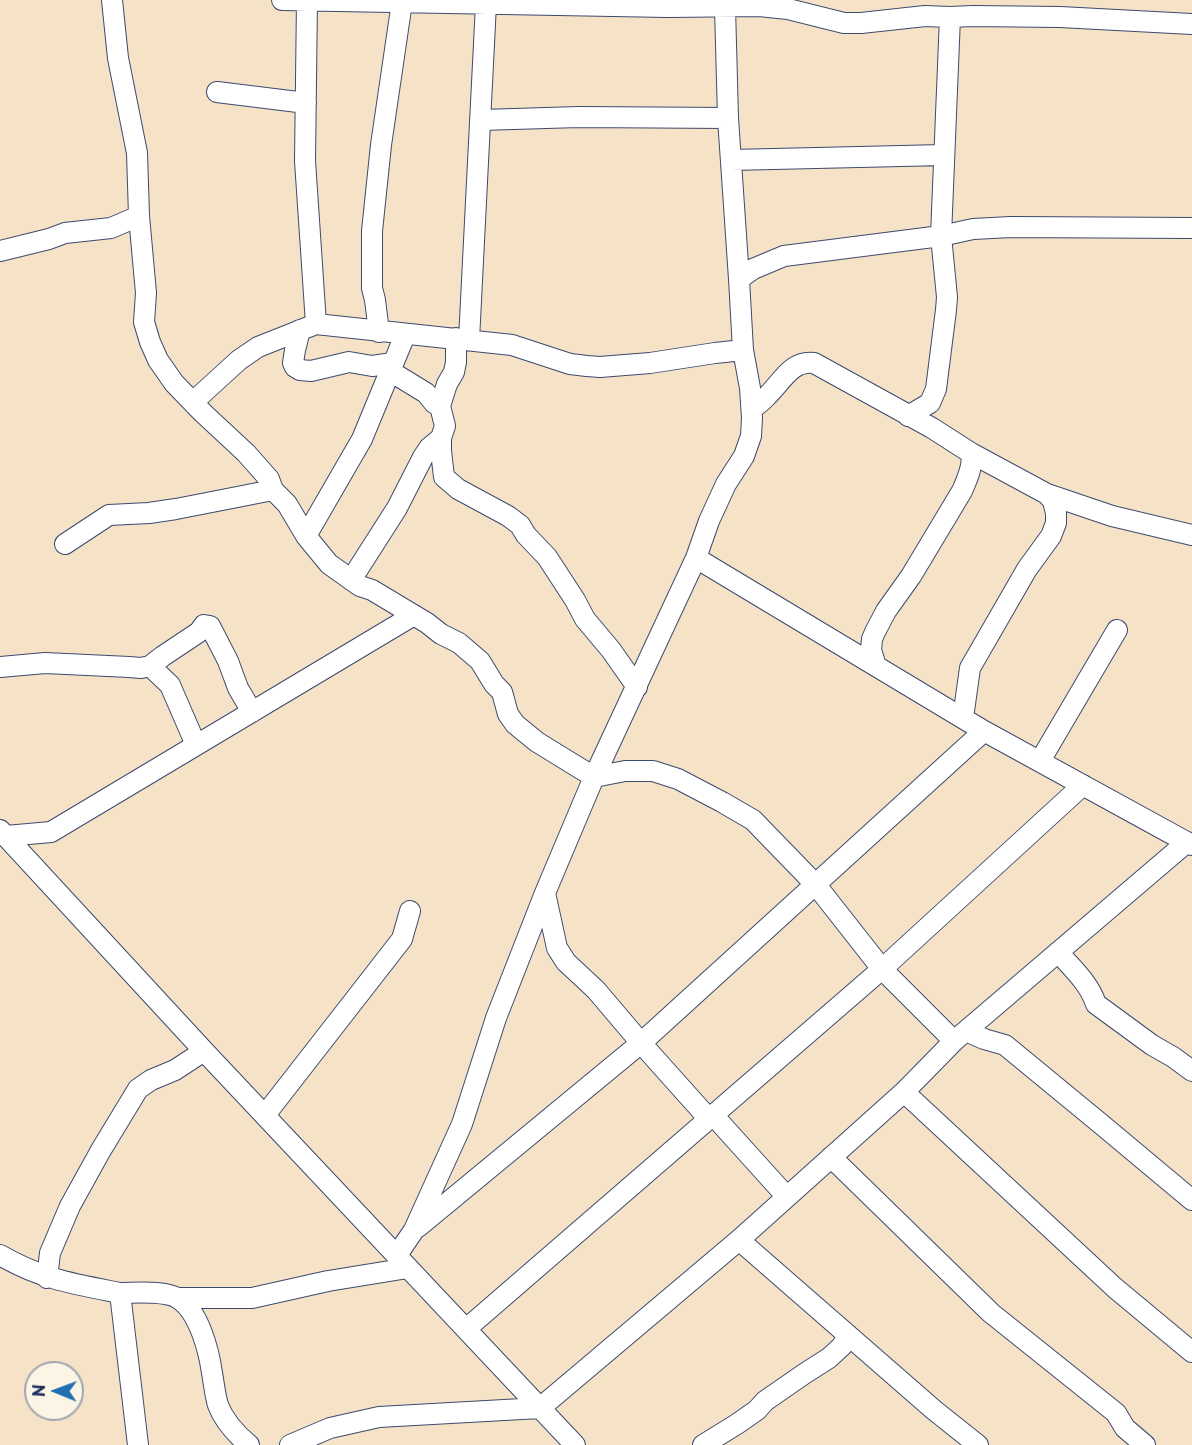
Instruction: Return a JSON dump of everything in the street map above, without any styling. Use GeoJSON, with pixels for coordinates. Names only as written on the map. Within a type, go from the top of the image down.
{"type":"FeatureCollection","features":[{"type":"Feature","properties":{"kind":"street"},"geometry":{"type":"LineString","coordinates":[[112,0],[118,58],[137,153],[139,216],[146,293],[144,322],[150,342],[158,360],[174,383],[246,453],[269,479],[273,490],[287,504],[306,536],[328,564],[360,586],[372,590],[459,643],[480,661],[494,684],[502,692],[508,714],[515,724],[537,742],[594,777],[625,771],[653,771],[678,779],[753,820],[816,885],[882,969],[960,1036],[1005,1045],[1192,1200]]}},
{"type":"Feature","properties":{"kind":"street"},"geometry":{"type":"LineString","coordinates":[[282,0],[684,3],[725,7],[759,6],[788,9],[844,23],[925,16],[950,17],[973,8],[1060,17],[1192,24]]}},
{"type":"Feature","properties":{"kind":"street"},"geometry":{"type":"LineString","coordinates":[[307,0],[305,161],[308,327],[292,363],[300,370],[311,371],[349,362],[392,367],[440,406]]}},
{"type":"Feature","properties":{"kind":"street"},"geometry":{"type":"LineString","coordinates":[[379,332],[372,288],[372,231],[381,145],[402,2]]}},
{"type":"Feature","properties":{"kind":"street"},"geometry":{"type":"LineString","coordinates":[[477,2],[481,120],[462,339],[454,372],[447,384],[440,406],[445,426],[441,438],[444,477],[458,489],[520,525],[526,535],[547,557],[585,619],[611,650],[637,687]]}},
{"type":"Feature","properties":{"kind":"street"},"geometry":{"type":"LineString","coordinates":[[402,1262],[462,1124],[496,1018],[594,777],[696,558],[709,521],[726,484],[744,456],[751,436],[752,409],[744,350],[728,118],[725,7]]}},
{"type":"Feature","properties":{"kind":"street"},"geometry":{"type":"LineString","coordinates":[[932,428],[930,403],[936,390],[947,297],[941,236],[950,17]]}},
{"type":"Feature","properties":{"kind":"street"},"geometry":{"type":"LineString","coordinates":[[216,92],[306,103]]}},
{"type":"Feature","properties":{"kind":"street"},"geometry":{"type":"LineString","coordinates":[[481,120],[579,117],[728,118]]}},
{"type":"Feature","properties":{"kind":"street"},"geometry":{"type":"LineString","coordinates":[[731,160],[944,155]]}},
{"type":"Feature","properties":{"kind":"street"},"geometry":{"type":"LineString","coordinates":[[0,251],[65,232],[111,228],[139,216]]}},
{"type":"Feature","properties":{"kind":"street"},"geometry":{"type":"LineString","coordinates":[[739,279],[753,269],[784,256],[941,236],[973,229],[1011,227],[1192,228]]}},
{"type":"Feature","properties":{"kind":"street"},"geometry":{"type":"LineString","coordinates":[[193,402],[239,360],[258,347],[308,327],[512,345],[570,364],[600,367],[650,363],[744,350]]}},
{"type":"Feature","properties":{"kind":"street"},"geometry":{"type":"LineString","coordinates":[[306,536],[362,438],[405,335]]}},
{"type":"Feature","properties":{"kind":"street"},"geometry":{"type":"LineString","coordinates":[[752,409],[768,396],[798,364],[814,363],[1047,494],[1112,516],[1192,535]]}},
{"type":"Feature","properties":{"kind":"street"},"geometry":{"type":"LineString","coordinates":[[908,416],[930,403]]}},
{"type":"Feature","properties":{"kind":"street"},"geometry":{"type":"LineString","coordinates":[[351,580],[397,508],[423,456],[441,438]]}},
{"type":"Feature","properties":{"kind":"street"},"geometry":{"type":"LineString","coordinates":[[876,666],[871,650],[874,632],[962,491],[968,478],[973,456],[971,453]]}},
{"type":"Feature","properties":{"kind":"street"},"geometry":{"type":"LineString","coordinates":[[65,544],[108,515],[177,510],[273,490]]}},
{"type":"Feature","properties":{"kind":"street"},"geometry":{"type":"LineString","coordinates":[[963,718],[970,668],[1027,570],[1051,536],[1056,523],[1053,501],[1047,494]]}},
{"type":"Feature","properties":{"kind":"street"},"geometry":{"type":"LineString","coordinates":[[290,1445],[330,1428],[379,1417],[540,1408],[739,1240],[904,1092],[960,1036],[1189,844],[984,731],[696,558]]}},
{"type":"Feature","properties":{"kind":"street"},"geometry":{"type":"LineString","coordinates":[[3,833],[51,832],[414,615]]}},
{"type":"Feature","properties":{"kind":"street"},"geometry":{"type":"LineString","coordinates":[[0,667],[45,663],[141,668],[150,666],[199,632],[204,625],[210,626],[228,661],[238,688],[252,712]]}},
{"type":"Feature","properties":{"kind":"street"},"geometry":{"type":"LineString","coordinates":[[1040,761],[1117,630]]}},
{"type":"Feature","properties":{"kind":"street"},"geometry":{"type":"LineString","coordinates":[[150,666],[170,684],[196,745]]}},
{"type":"Feature","properties":{"kind":"street"},"geometry":{"type":"LineString","coordinates":[[414,1230],[641,1043],[984,731]]}},
{"type":"Feature","properties":{"kind":"street"},"geometry":{"type":"LineString","coordinates":[[466,1329],[882,969],[1083,785]]}},
{"type":"Feature","properties":{"kind":"street"},"geometry":{"type":"LineString","coordinates":[[3,833],[204,1051],[575,1445]]}},
{"type":"Feature","properties":{"kind":"street"},"geometry":{"type":"LineString","coordinates":[[545,893],[557,948],[566,962],[596,990],[641,1043],[787,1197]]}},
{"type":"Feature","properties":{"kind":"street"},"geometry":{"type":"LineString","coordinates":[[265,1115],[402,939],[410,910]]}},
{"type":"Feature","properties":{"kind":"street"},"geometry":{"type":"LineString","coordinates":[[1058,952],[1087,984],[1096,1004],[1192,1071]]}},
{"type":"Feature","properties":{"kind":"street"},"geometry":{"type":"LineString","coordinates":[[47,1278],[50,1253],[70,1206],[138,1089],[151,1080],[175,1070],[204,1051]]}},
{"type":"Feature","properties":{"kind":"street"},"geometry":{"type":"LineString","coordinates":[[904,1092],[1115,1288],[1192,1352]]}},
{"type":"Feature","properties":{"kind":"street"},"geometry":{"type":"LineString","coordinates":[[831,1157],[991,1313],[1116,1413],[1125,1428],[1145,1445]]}},
{"type":"Feature","properties":{"kind":"street"},"geometry":{"type":"LineString","coordinates":[[739,1240],[934,1410],[978,1445]]}},
{"type":"Feature","properties":{"kind":"street"},"geometry":{"type":"LineString","coordinates":[[0,1255],[47,1278],[71,1284],[120,1293],[166,1294],[179,1298],[252,1298],[402,1262]]}},
{"type":"Feature","properties":{"kind":"street"},"geometry":{"type":"LineString","coordinates":[[120,1293],[138,1445]]}},
{"type":"Feature","properties":{"kind":"street"},"geometry":{"type":"LineString","coordinates":[[179,1298],[195,1316],[210,1356],[217,1403],[223,1416],[249,1445]]}},
{"type":"Feature","properties":{"kind":"street"},"geometry":{"type":"LineString","coordinates":[[703,1445],[737,1424],[757,1410],[765,1401],[829,1358],[842,1346],[848,1335]]}}]}
